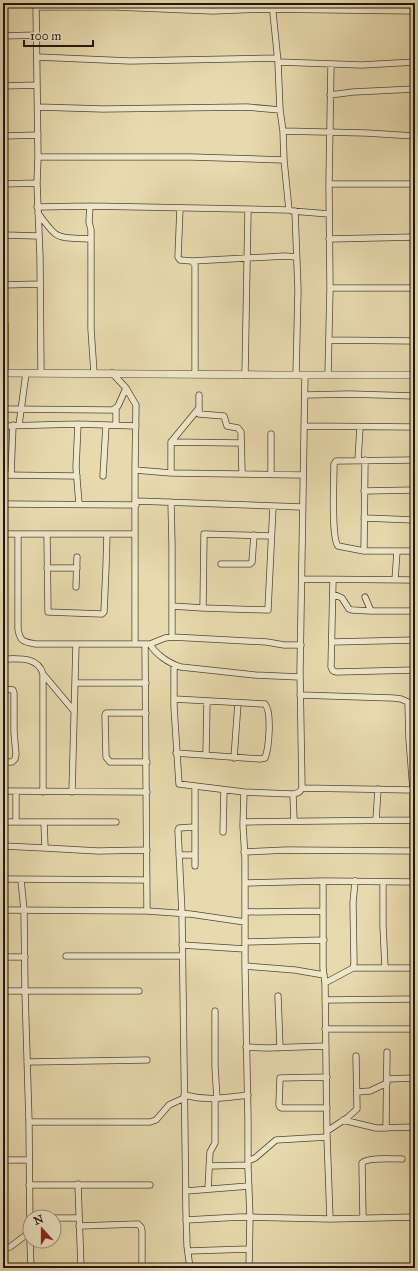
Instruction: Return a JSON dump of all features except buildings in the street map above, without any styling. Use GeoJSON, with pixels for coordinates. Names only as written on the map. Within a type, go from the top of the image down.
{"type":"FeatureCollection","features":[{"type":"Feature","properties":{"kind":"street"},"geometry":{"type":"LineString","coordinates":[[272,3],[278,60],[284,160],[292,211],[296,257],[298,298],[296,375]]}},
{"type":"Feature","properties":{"kind":"street"},"geometry":{"type":"LineString","coordinates":[[41,373],[37,183],[38,107],[36,5],[214,11],[415,11]]}},
{"type":"Feature","properties":{"kind":"street"},"geometry":{"type":"LineString","coordinates":[[3,36],[36,35]]}},
{"type":"Feature","properties":{"kind":"street"},"geometry":{"type":"LineString","coordinates":[[37,57],[141,61],[278,60],[362,65],[415,62]]}},
{"type":"Feature","properties":{"kind":"street"},"geometry":{"type":"LineString","coordinates":[[328,375],[331,64]]}},
{"type":"Feature","properties":{"kind":"street"},"geometry":{"type":"LineString","coordinates":[[3,86],[37,85]]}},
{"type":"Feature","properties":{"kind":"street"},"geometry":{"type":"LineString","coordinates":[[330,95],[353,92],[415,89]]}},
{"type":"Feature","properties":{"kind":"street"},"geometry":{"type":"LineString","coordinates":[[38,107],[103,109],[247,107],[280,110]]}},
{"type":"Feature","properties":{"kind":"street"},"geometry":{"type":"LineString","coordinates":[[283,131],[415,136]]}},
{"type":"Feature","properties":{"kind":"street"},"geometry":{"type":"LineString","coordinates":[[3,136],[38,134]]}},
{"type":"Feature","properties":{"kind":"street"},"geometry":{"type":"LineString","coordinates":[[38,157],[284,160]]}},
{"type":"Feature","properties":{"kind":"street"},"geometry":{"type":"LineString","coordinates":[[3,184],[37,183]]}},
{"type":"Feature","properties":{"kind":"street"},"geometry":{"type":"LineString","coordinates":[[329,184],[415,184]]}},
{"type":"Feature","properties":{"kind":"street"},"geometry":{"type":"LineString","coordinates":[[38,210],[90,206],[292,211],[329,214]]}},
{"type":"Feature","properties":{"kind":"street"},"geometry":{"type":"LineString","coordinates":[[90,206],[91,329],[94,373]]}},
{"type":"Feature","properties":{"kind":"street"},"geometry":{"type":"LineString","coordinates":[[180,208],[178,257],[180,260],[192,261],[285,256],[296,257]]}},
{"type":"Feature","properties":{"kind":"street"},"geometry":{"type":"LineString","coordinates":[[38,210],[52,232],[60,238],[90,239]]}},
{"type":"Feature","properties":{"kind":"street"},"geometry":{"type":"LineString","coordinates":[[245,375],[248,210]]}},
{"type":"Feature","properties":{"kind":"street"},"geometry":{"type":"LineString","coordinates":[[3,235],[39,236]]}},
{"type":"Feature","properties":{"kind":"street"},"geometry":{"type":"LineString","coordinates":[[329,239],[415,236]]}},
{"type":"Feature","properties":{"kind":"street"},"geometry":{"type":"LineString","coordinates":[[192,261],[195,265],[195,374]]}},
{"type":"Feature","properties":{"kind":"street"},"geometry":{"type":"LineString","coordinates":[[3,286],[40,284]]}},
{"type":"Feature","properties":{"kind":"street"},"geometry":{"type":"LineString","coordinates":[[330,288],[415,288]]}},
{"type":"Feature","properties":{"kind":"street"},"geometry":{"type":"LineString","coordinates":[[3,317],[5,324],[4,373],[415,375]]}},
{"type":"Feature","properties":{"kind":"street"},"geometry":{"type":"LineString","coordinates":[[329,340],[415,341]]}},
{"type":"Feature","properties":{"kind":"street"},"geometry":{"type":"LineString","coordinates":[[11,475],[16,425],[22,409],[26,373]]}},
{"type":"Feature","properties":{"kind":"street"},"geometry":{"type":"LineString","coordinates":[[112,373],[126,388],[136,405],[135,644]]}},
{"type":"Feature","properties":{"kind":"street"},"geometry":{"type":"LineString","coordinates":[[174,665],[176,753],[179,784],[244,792],[298,793],[302,788],[300,645],[302,507],[306,395],[305,374]]}},
{"type":"Feature","properties":{"kind":"street"},"geometry":{"type":"LineString","coordinates":[[116,425],[116,409],[126,388]]}},
{"type":"Feature","properties":{"kind":"street"},"geometry":{"type":"LineString","coordinates":[[306,395],[349,394],[415,396]]}},
{"type":"Feature","properties":{"kind":"street"},"geometry":{"type":"LineString","coordinates":[[199,395],[200,415],[224,416],[227,426],[238,428],[241,432],[242,473]]}},
{"type":"Feature","properties":{"kind":"street"},"geometry":{"type":"LineString","coordinates":[[171,473],[171,442],[199,408]]}},
{"type":"Feature","properties":{"kind":"street"},"geometry":{"type":"LineString","coordinates":[[3,409],[116,409]]}},
{"type":"Feature","properties":{"kind":"street"},"geometry":{"type":"LineString","coordinates":[[3,426],[78,424],[136,426]]}},
{"type":"Feature","properties":{"kind":"street"},"geometry":{"type":"LineString","coordinates":[[78,424],[76,451],[79,504]]}},
{"type":"Feature","properties":{"kind":"street"},"geometry":{"type":"LineString","coordinates":[[103,476],[106,425]]}},
{"type":"Feature","properties":{"kind":"street"},"geometry":{"type":"LineString","coordinates":[[304,426],[415,427]]}},
{"type":"Feature","properties":{"kind":"street"},"geometry":{"type":"LineString","coordinates":[[360,427],[364,490],[364,551]]}},
{"type":"Feature","properties":{"kind":"street"},"geometry":{"type":"LineString","coordinates":[[271,434],[271,474]]}},
{"type":"Feature","properties":{"kind":"street"},"geometry":{"type":"LineString","coordinates":[[171,442],[241,443]]}},
{"type":"Feature","properties":{"kind":"street"},"geometry":{"type":"LineString","coordinates":[[415,460],[340,460],[334,462],[334,540],[338,546],[364,551],[415,551]]}},
{"type":"Feature","properties":{"kind":"street"},"geometry":{"type":"LineString","coordinates":[[135,470],[171,473],[303,475]]}},
{"type":"Feature","properties":{"kind":"street"},"geometry":{"type":"LineString","coordinates":[[3,475],[77,476]]}},
{"type":"Feature","properties":{"kind":"street"},"geometry":{"type":"LineString","coordinates":[[364,490],[415,490]]}},
{"type":"Feature","properties":{"kind":"street"},"geometry":{"type":"LineString","coordinates":[[3,504],[171,502],[302,507]]}},
{"type":"Feature","properties":{"kind":"street"},"geometry":{"type":"LineString","coordinates":[[171,502],[172,637]]}},
{"type":"Feature","properties":{"kind":"street"},"geometry":{"type":"LineString","coordinates":[[172,606],[268,610],[273,506]]}},
{"type":"Feature","properties":{"kind":"street"},"geometry":{"type":"LineString","coordinates":[[364,518],[415,520]]}},
{"type":"Feature","properties":{"kind":"street"},"geometry":{"type":"LineString","coordinates":[[3,534],[135,534]]}},
{"type":"Feature","properties":{"kind":"street"},"geometry":{"type":"LineString","coordinates":[[18,534],[20,637],[22,641],[36,644],[148,644],[172,637],[300,645]]}},
{"type":"Feature","properties":{"kind":"street"},"geometry":{"type":"LineString","coordinates":[[47,534],[48,612],[103,614],[107,534]]}},
{"type":"Feature","properties":{"kind":"street"},"geometry":{"type":"LineString","coordinates":[[203,608],[204,534],[271,536]]}},
{"type":"Feature","properties":{"kind":"street"},"geometry":{"type":"LineString","coordinates":[[221,564],[250,564],[252,562],[254,535]]}},
{"type":"Feature","properties":{"kind":"street"},"geometry":{"type":"LineString","coordinates":[[395,580],[397,551]]}},
{"type":"Feature","properties":{"kind":"street"},"geometry":{"type":"LineString","coordinates":[[76,587],[77,557]]}},
{"type":"Feature","properties":{"kind":"street"},"geometry":{"type":"LineString","coordinates":[[47,568],[77,568]]}},
{"type":"Feature","properties":{"kind":"street"},"geometry":{"type":"LineString","coordinates":[[302,579],[415,580]]}},
{"type":"Feature","properties":{"kind":"street"},"geometry":{"type":"LineString","coordinates":[[333,580],[331,667],[333,671],[415,670]]}},
{"type":"Feature","properties":{"kind":"street"},"geometry":{"type":"LineString","coordinates":[[333,594],[342,598],[349,609],[357,611],[415,611]]}},
{"type":"Feature","properties":{"kind":"street"},"geometry":{"type":"LineString","coordinates":[[365,597],[371,611]]}},
{"type":"Feature","properties":{"kind":"street"},"geometry":{"type":"LineString","coordinates":[[332,642],[415,640]]}},
{"type":"Feature","properties":{"kind":"street"},"geometry":{"type":"LineString","coordinates":[[72,792],[76,644]]}},
{"type":"Feature","properties":{"kind":"street"},"geometry":{"type":"LineString","coordinates":[[148,644],[174,665],[188,669],[255,675],[300,677]]}},
{"type":"Feature","properties":{"kind":"street"},"geometry":{"type":"LineString","coordinates":[[147,911],[146,683],[148,644]]}},
{"type":"Feature","properties":{"kind":"street"},"geometry":{"type":"LineString","coordinates":[[3,659],[27,659],[34,661],[42,668],[43,792]]}},
{"type":"Feature","properties":{"kind":"street"},"geometry":{"type":"LineString","coordinates":[[43,674],[74,711]]}},
{"type":"Feature","properties":{"kind":"street"},"geometry":{"type":"LineString","coordinates":[[75,683],[146,683]]}},
{"type":"Feature","properties":{"kind":"street"},"geometry":{"type":"LineString","coordinates":[[3,689],[11,689],[14,693],[14,732],[16,749],[15,759],[12,762],[3,762]]}},
{"type":"Feature","properties":{"kind":"street"},"geometry":{"type":"LineString","coordinates":[[300,695],[393,698],[401,699],[415,705]]}},
{"type":"Feature","properties":{"kind":"street"},"geometry":{"type":"LineString","coordinates":[[174,699],[265,704],[267,707],[268,747],[265,758],[260,760],[176,753]]}},
{"type":"Feature","properties":{"kind":"street"},"geometry":{"type":"LineString","coordinates":[[206,755],[207,701]]}},
{"type":"Feature","properties":{"kind":"street"},"geometry":{"type":"LineString","coordinates":[[408,702],[412,738],[415,908]]}},
{"type":"Feature","properties":{"kind":"street"},"geometry":{"type":"LineString","coordinates":[[234,758],[238,703]]}},
{"type":"Feature","properties":{"kind":"street"},"geometry":{"type":"LineString","coordinates":[[146,713],[105,714],[106,757],[108,760],[110,762],[147,762]]}},
{"type":"Feature","properties":{"kind":"street"},"geometry":{"type":"LineString","coordinates":[[195,787],[195,866]]}},
{"type":"Feature","properties":{"kind":"street"},"geometry":{"type":"LineString","coordinates":[[302,788],[413,790]]}},
{"type":"Feature","properties":{"kind":"street"},"geometry":{"type":"LineString","coordinates":[[376,820],[378,789]]}},
{"type":"Feature","properties":{"kind":"street"},"geometry":{"type":"LineString","coordinates":[[223,832],[224,790]]}},
{"type":"Feature","properties":{"kind":"street"},"geometry":{"type":"LineString","coordinates":[[3,792],[147,792]]}},
{"type":"Feature","properties":{"kind":"street"},"geometry":{"type":"LineString","coordinates":[[16,792],[16,822]]}},
{"type":"Feature","properties":{"kind":"street"},"geometry":{"type":"LineString","coordinates":[[244,792],[244,922],[250,1217],[249,1268]]}},
{"type":"Feature","properties":{"kind":"street"},"geometry":{"type":"LineString","coordinates":[[293,794],[294,821]]}},
{"type":"Feature","properties":{"kind":"street"},"geometry":{"type":"LineString","coordinates":[[243,822],[413,820]]}},
{"type":"Feature","properties":{"kind":"street"},"geometry":{"type":"LineString","coordinates":[[3,822],[116,822]]}},
{"type":"Feature","properties":{"kind":"street"},"geometry":{"type":"LineString","coordinates":[[44,822],[45,848]]}},
{"type":"Feature","properties":{"kind":"street"},"geometry":{"type":"LineString","coordinates":[[190,1268],[186,1220],[182,914],[178,855],[179,828],[194,827]]}},
{"type":"Feature","properties":{"kind":"street"},"geometry":{"type":"LineString","coordinates":[[3,846],[98,851],[147,850]]}},
{"type":"Feature","properties":{"kind":"street"},"geometry":{"type":"LineString","coordinates":[[244,852],[287,850],[414,851]]}},
{"type":"Feature","properties":{"kind":"street"},"geometry":{"type":"LineString","coordinates":[[178,855],[195,855]]}},
{"type":"Feature","properties":{"kind":"street"},"geometry":{"type":"LineString","coordinates":[[3,880],[147,880]]}},
{"type":"Feature","properties":{"kind":"street"},"geometry":{"type":"LineString","coordinates":[[20,880],[24,910],[24,991],[29,1122],[30,1209]]}},
{"type":"Feature","properties":{"kind":"street"},"geometry":{"type":"LineString","coordinates":[[244,883],[323,881],[414,882]]}},
{"type":"Feature","properties":{"kind":"street"},"geometry":{"type":"LineString","coordinates":[[323,881],[327,1134],[330,1219]]}},
{"type":"Feature","properties":{"kind":"street"},"geometry":{"type":"LineString","coordinates":[[353,968],[353,903],[355,881]]}},
{"type":"Feature","properties":{"kind":"street"},"geometry":{"type":"LineString","coordinates":[[383,882],[385,968]]}},
{"type":"Feature","properties":{"kind":"street"},"geometry":{"type":"LineString","coordinates":[[3,910],[147,911],[244,922]]}},
{"type":"Feature","properties":{"kind":"street"},"geometry":{"type":"LineString","coordinates":[[245,912],[323,910]]}},
{"type":"Feature","properties":{"kind":"street"},"geometry":{"type":"LineString","coordinates":[[245,942],[324,940]]}},
{"type":"Feature","properties":{"kind":"street"},"geometry":{"type":"LineString","coordinates":[[182,945],[245,949]]}},
{"type":"Feature","properties":{"kind":"street"},"geometry":{"type":"LineString","coordinates":[[66,956],[182,956]]}},
{"type":"Feature","properties":{"kind":"street"},"geometry":{"type":"LineString","coordinates":[[3,957],[25,957]]}},
{"type":"Feature","properties":{"kind":"street"},"geometry":{"type":"LineString","coordinates":[[245,966],[295,970],[324,975]]}},
{"type":"Feature","properties":{"kind":"street"},"geometry":{"type":"LineString","coordinates":[[325,983],[353,968],[415,968]]}},
{"type":"Feature","properties":{"kind":"street"},"geometry":{"type":"LineString","coordinates":[[3,991],[139,991]]}},
{"type":"Feature","properties":{"kind":"street"},"geometry":{"type":"LineString","coordinates":[[278,996],[280,1048]]}},
{"type":"Feature","properties":{"kind":"street"},"geometry":{"type":"LineString","coordinates":[[325,1000],[415,999]]}},
{"type":"Feature","properties":{"kind":"street"},"geometry":{"type":"LineString","coordinates":[[208,1189],[210,1152],[215,1143],[215,1011]]}},
{"type":"Feature","properties":{"kind":"street"},"geometry":{"type":"LineString","coordinates":[[326,1029],[415,1029]]}},
{"type":"Feature","properties":{"kind":"street"},"geometry":{"type":"LineString","coordinates":[[246,1047],[280,1048],[326,1046]]}},
{"type":"Feature","properties":{"kind":"street"},"geometry":{"type":"LineString","coordinates":[[386,1128],[387,1052]]}},
{"type":"Feature","properties":{"kind":"street"},"geometry":{"type":"LineString","coordinates":[[209,1166],[248,1163],[276,1140],[327,1134],[357,1109],[356,1056]]}},
{"type":"Feature","properties":{"kind":"street"},"geometry":{"type":"LineString","coordinates":[[27,1062],[147,1060]]}},
{"type":"Feature","properties":{"kind":"street"},"geometry":{"type":"LineString","coordinates":[[326,1077],[280,1078],[279,1104],[282,1108],[327,1108]]}},
{"type":"Feature","properties":{"kind":"street"},"geometry":{"type":"LineString","coordinates":[[357,1092],[370,1091],[387,1081],[415,1078]]}},
{"type":"Feature","properties":{"kind":"street"},"geometry":{"type":"LineString","coordinates":[[29,1122],[150,1122],[156,1120],[169,1105],[184,1097],[216,1099],[248,1095]]}},
{"type":"Feature","properties":{"kind":"street"},"geometry":{"type":"LineString","coordinates":[[343,1120],[368,1126],[386,1128],[415,1127]]}},
{"type":"Feature","properties":{"kind":"street"},"geometry":{"type":"LineString","coordinates":[[363,1218],[362,1163],[364,1161],[402,1158]]}},
{"type":"Feature","properties":{"kind":"street"},"geometry":{"type":"LineString","coordinates":[[3,1160],[29,1160]]}},
{"type":"Feature","properties":{"kind":"street"},"geometry":{"type":"LineString","coordinates":[[78,1184],[81,1268]]}},
{"type":"Feature","properties":{"kind":"street"},"geometry":{"type":"LineString","coordinates":[[29,1185],[150,1185]]}},
{"type":"Feature","properties":{"kind":"street"},"geometry":{"type":"LineString","coordinates":[[186,1191],[249,1186]]}},
{"type":"Feature","properties":{"kind":"street"},"geometry":{"type":"LineString","coordinates":[[186,1220],[250,1217],[330,1219],[415,1216]]}},
{"type":"Feature","properties":{"kind":"street"},"geometry":{"type":"LineString","coordinates":[[62,1218],[79,1218]]}},
{"type":"Feature","properties":{"kind":"street"},"geometry":{"type":"LineString","coordinates":[[79,1226],[138,1224],[142,1231],[142,1268]]}},
{"type":"Feature","properties":{"kind":"street"},"geometry":{"type":"LineString","coordinates":[[3,1249],[10,1247],[22,1239]]}},
{"type":"Feature","properties":{"kind":"street"},"geometry":{"type":"LineString","coordinates":[[30,1249],[30,1268]]}},
{"type":"Feature","properties":{"kind":"street"},"geometry":{"type":"LineString","coordinates":[[188,1251],[249,1249]]}}]}
